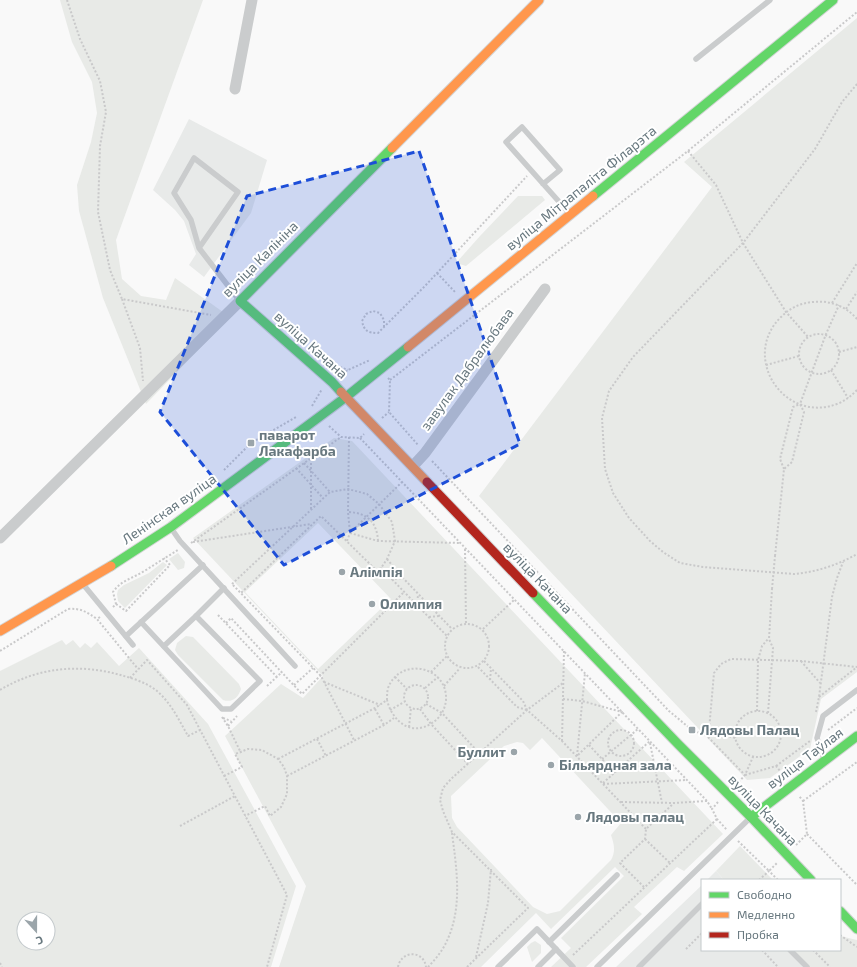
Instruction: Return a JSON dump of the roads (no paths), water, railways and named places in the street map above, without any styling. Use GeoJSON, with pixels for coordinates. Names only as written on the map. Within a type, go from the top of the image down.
{"type":"FeatureCollection","features":[{"type":"Feature","properties":{"kind":"main road","name":"вуліца Калініна"},"geometry":{"type":"LineString","coordinates":[[240,301],[539,0]]}},
{"type":"Feature","properties":{"kind":"main road","name":"вуліца Мітрапаліта Філарэта"},"geometry":{"type":"LineString","coordinates":[[346,397],[833,0]]}},
{"type":"Feature","properties":{"kind":"main road","name":"вуліца Качана"},"geometry":{"type":"LineString","coordinates":[[240,301],[326,377],[346,397],[678,744],[752,817],[809,879]]}},
{"type":"Feature","properties":{"kind":"main road","name":"Ленінская вуліца"},"geometry":{"type":"LineString","coordinates":[[0,632],[126,558],[171,528],[346,397]]}},
{"type":"Feature","properties":{"kind":"main road","name":"вуліца Таўлая"},"geometry":{"type":"LineString","coordinates":[[752,817],[857,736]]}},
{"type":"Feature","properties":{"kind":"main road"},"geometry":{"type":"LineString","coordinates":[[841,912],[857,929]]}},
{"type":"Feature","properties":{"kind":"street"},"geometry":{"type":"LineString","coordinates":[[234,89],[252,0]]}},
{"type":"Feature","properties":{"kind":"street","name":"завулак Дабралюбава"},"geometry":{"type":"LineString","coordinates":[[413,466],[425,453],[545,289]]}},
{"type":"Feature","properties":{"kind":"street","name":"вуліца Калініна"},"geometry":{"type":"LineString","coordinates":[[0,538],[240,301]]}},
{"type":"Feature","properties":{"kind":"lane"},"geometry":{"type":"LineString","coordinates":[[696,59],[770,0]]}},
{"type":"Feature","properties":{"kind":"lane"},"geometry":{"type":"LineString","coordinates":[[543,184],[560,170],[522,127],[506,142],[543,184],[570,214]]}},
{"type":"Feature","properties":{"kind":"lane"},"geometry":{"type":"LineString","coordinates":[[199,248],[238,192],[194,158],[174,193],[191,220],[199,248],[240,301]]}},
{"type":"Feature","properties":{"kind":"lane"},"geometry":{"type":"LineString","coordinates":[[171,528],[180,541],[295,666]]}},
{"type":"Feature","properties":{"kind":"lane"},"geometry":{"type":"LineString","coordinates":[[126,636],[203,565]]}},
{"type":"Feature","properties":{"kind":"lane"},"geometry":{"type":"LineString","coordinates":[[82,583],[133,645]]}},
{"type":"Feature","properties":{"kind":"lane"},"geometry":{"type":"LineString","coordinates":[[164,646],[224,588]]}},
{"type":"Feature","properties":{"kind":"lane"},"geometry":{"type":"LineString","coordinates":[[141,622],[222,709],[231,709],[260,681],[196,616]]}},
{"type":"Feature","properties":{"kind":"lane"},"geometry":{"type":"LineString","coordinates":[[824,761],[818,738],[823,716],[857,690]]}},
{"type":"Feature","properties":{"kind":"lane"},"geometry":{"type":"LineString","coordinates":[[597,967],[752,817]]}},
{"type":"Feature","properties":{"kind":"lane"},"geometry":{"type":"LineString","coordinates":[[549,942],[617,875]]}},
{"type":"Feature","properties":{"kind":"lane"},"geometry":{"type":"LineString","coordinates":[[639,967],[701,905]]}},
{"type":"Feature","properties":{"kind":"lane"},"geometry":{"type":"LineString","coordinates":[[498,967],[536,930],[572,967]]}},
{"type":"Feature","properties":{"kind":"lane"},"geometry":{"type":"LineString","coordinates":[[538,967],[556,949]]}},
{"type":"Feature","properties":{"kind":"lane"},"geometry":{"type":"LineString","coordinates":[[791,951],[807,967]]}},
{"type":"Feature","properties":{"kind":"place","name":"паварот Лакафарба"},"geometry":{"type":"Point","coordinates":[251,443]}},
{"type":"Feature","properties":{"kind":"place","name":"Алімпія"},"geometry":{"type":"Point","coordinates":[342,572]}},
{"type":"Feature","properties":{"kind":"place","name":"Олимпия"},"geometry":{"type":"Point","coordinates":[372,604]}},
{"type":"Feature","properties":{"kind":"place","name":"Лядовы Палац"},"geometry":{"type":"Point","coordinates":[692,730]}},
{"type":"Feature","properties":{"kind":"place","name":"Буллит"},"geometry":{"type":"Point","coordinates":[514,752]}},
{"type":"Feature","properties":{"kind":"place","name":"Більярдная зала"},"geometry":{"type":"Point","coordinates":[551,765]}},
{"type":"Feature","properties":{"kind":"place","name":"Лядовы палац"},"geometry":{"type":"Point","coordinates":[578,817]}}]}
